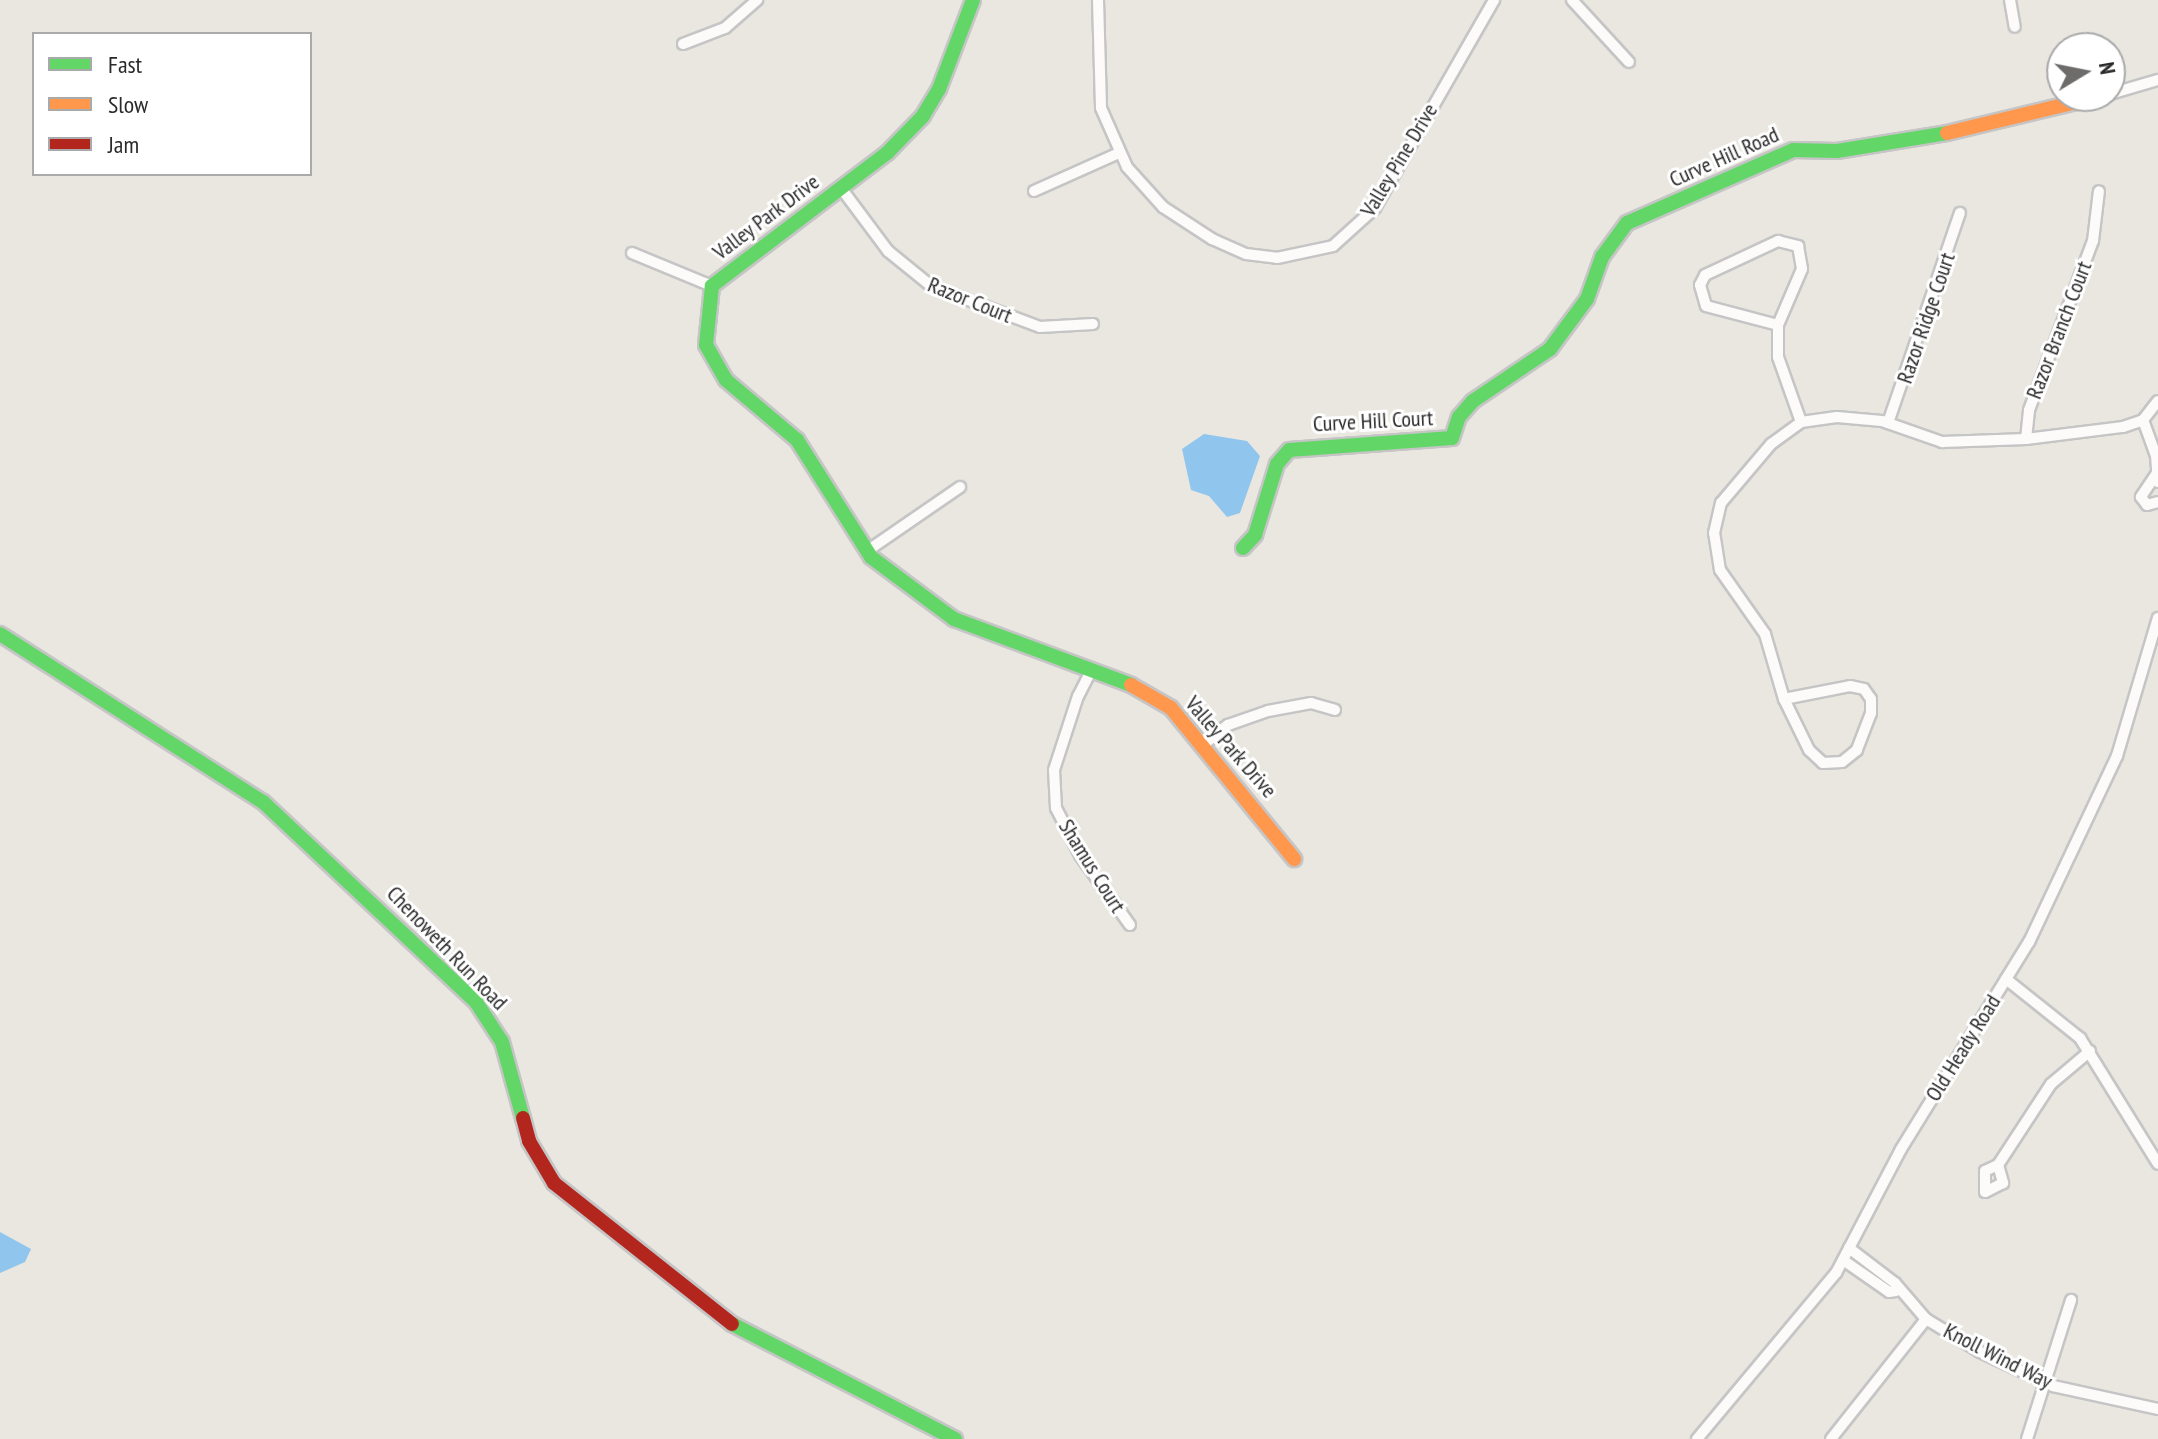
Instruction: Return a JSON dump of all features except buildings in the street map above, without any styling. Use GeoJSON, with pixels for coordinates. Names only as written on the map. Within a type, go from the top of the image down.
{"type":"FeatureCollection","features":[{"type":"Feature","properties":{"kind":"street"},"geometry":{"type":"LineString","coordinates":[[683,44],[725,28],[757,0]]}},
{"type":"Feature","properties":{"kind":"street","name":"Valley Park Drive"},"geometry":{"type":"LineString","coordinates":[[973,0],[939,89],[923,116],[841,188],[712,286],[706,345],[726,380],[797,440],[867,551],[954,619],[1092,669],[1171,708],[1294,859]]}},
{"type":"Feature","properties":{"kind":"street","name":"Valley Pine Drive"},"geometry":{"type":"LineString","coordinates":[[1098,0],[1101,108],[1119,153],[1163,207],[1228,248],[1277,258],[1333,246],[1375,208],[1494,0]]}},
{"type":"Feature","properties":{"kind":"street"},"geometry":{"type":"LineString","coordinates":[[1572,0],[1629,62]]}},
{"type":"Feature","properties":{"kind":"street"},"geometry":{"type":"LineString","coordinates":[[2010,0],[2015,27]]}},
{"type":"Feature","properties":{"kind":"street"},"geometry":{"type":"LineString","coordinates":[[2126,89],[2158,80]]}},
{"type":"Feature","properties":{"kind":"street","name":"Curve Hill Road"},"geometry":{"type":"LineString","coordinates":[[1459,417],[1473,401],[1550,349],[1587,299],[1602,257],[1627,223],[1793,150],[1837,151],[1979,128],[2046,110]]}},
{"type":"Feature","properties":{"kind":"street"},"geometry":{"type":"LineString","coordinates":[[1034,191],[1119,153]]}},
{"type":"Feature","properties":{"kind":"street","name":"Razor Court"},"geometry":{"type":"LineString","coordinates":[[841,188],[888,251],[931,286],[1040,327],[1093,324]]}},
{"type":"Feature","properties":{"kind":"street","name":"Razor Branch Court"},"geometry":{"type":"LineString","coordinates":[[2026,439],[2029,410],[2093,241],[2099,191]]}},
{"type":"Feature","properties":{"kind":"street","name":"Razor Ridge Court"},"geometry":{"type":"LineString","coordinates":[[1888,423],[1945,271],[1960,213]]}},
{"type":"Feature","properties":{"kind":"street"},"geometry":{"type":"LineString","coordinates":[[1778,325],[1706,306],[1700,285],[1705,275],[1778,241],[1798,246],[1802,269],[1778,325],[1778,357],[1801,422]]}},
{"type":"Feature","properties":{"kind":"street"},"geometry":{"type":"LineString","coordinates":[[632,253],[712,286]]}},
{"type":"Feature","properties":{"kind":"street"},"geometry":{"type":"LineString","coordinates":[[1784,699],[1850,686],[1864,689],[1871,699],[1871,713],[1857,750],[1842,762],[1823,763],[1796,732],[1784,699],[1765,634],[1720,570],[1714,533],[1721,503],[1749,465],[1801,422],[1837,417],[1888,423],[1942,442],[2026,439],[2143,420],[2158,401]]}},
{"type":"Feature","properties":{"kind":"street","name":"Curve Hill Court"},"geometry":{"type":"LineString","coordinates":[[1243,548],[1255,535],[1277,464],[1289,450],[1445,440],[1452,438],[1459,417]]}},
{"type":"Feature","properties":{"kind":"street"},"geometry":{"type":"LineString","coordinates":[[2143,420],[2156,455],[2157,478],[2141,497],[2147,505],[2158,502]]}},
{"type":"Feature","properties":{"kind":"street"},"geometry":{"type":"LineString","coordinates":[[867,551],[960,487]]}},
{"type":"Feature","properties":{"kind":"street","name":"Old Heady Road"},"geometry":{"type":"LineString","coordinates":[[1697,1439],[1843,1260],[1901,1149],[2006,979],[2113,766],[2158,618]]}},
{"type":"Feature","properties":{"kind":"street","name":"Chenoweth Run Road"},"geometry":{"type":"LineString","coordinates":[[0,634],[49,670],[263,802],[476,1002],[502,1042],[535,1157],[571,1197],[724,1320],[955,1439]]}},
{"type":"Feature","properties":{"kind":"street","name":"Shamus Court"},"geometry":{"type":"LineString","coordinates":[[1092,669],[1054,770],[1056,808],[1080,855],[1130,925]]}},
{"type":"Feature","properties":{"kind":"street"},"geometry":{"type":"LineString","coordinates":[[1203,745],[1228,725],[1268,711],[1311,703],[1335,710]]}},
{"type":"Feature","properties":{"kind":"street"},"geometry":{"type":"LineString","coordinates":[[2006,979],[2062,1018],[2090,1051],[2158,1164]]}},
{"type":"Feature","properties":{"kind":"street"},"geometry":{"type":"LineString","coordinates":[[1998,1165],[2051,1084],[2090,1051]]}},
{"type":"Feature","properties":{"kind":"street","name":"Knoll Wind Way"},"geometry":{"type":"LineString","coordinates":[[1849,1248],[1895,1283],[1896,1291],[1926,1319],[1980,1352],[2047,1383],[2158,1409]]}},
{"type":"Feature","properties":{"kind":"street","name":"Knoll Wind Way"},"geometry":{"type":"LineString","coordinates":[[1843,1260],[1889,1292],[1896,1291]]}},
{"type":"Feature","properties":{"kind":"street"},"geometry":{"type":"LineString","coordinates":[[2027,1439],[2071,1300]]}},
{"type":"Feature","properties":{"kind":"street"},"geometry":{"type":"LineString","coordinates":[[1831,1439],[1926,1319]]}},
{"type":"Feature","properties":{"kind":"water"},"geometry":{"type":"Polygon","coordinates":[[[1204,434],[1247,441],[1260,456],[1240,513],[1227,517],[1209,496],[1191,490],[1182,449],[1204,434]]]}},
{"type":"Feature","properties":{"kind":"water"},"geometry":{"type":"Polygon","coordinates":[[[0,1232],[31,1249],[25,1262],[0,1273],[0,1232]]]}},
{"type":"Feature","properties":{"kind":"traffic: fast"},"geometry":{"type":"LineString","coordinates":[[973,0],[939,89],[923,116],[887,153],[712,286],[706,345],[726,380],[797,440],[871,557],[954,619],[1131,685]]}},
{"type":"Feature","properties":{"kind":"traffic: fast"},"geometry":{"type":"LineString","coordinates":[[1243,548],[1255,535],[1277,464],[1289,450],[1452,438],[1459,417],[1473,401],[1550,349],[1587,299],[1602,257],[1627,223],[1793,150],[1837,151],[1947,133]]}},
{"type":"Feature","properties":{"kind":"traffic: fast"},"geometry":{"type":"LineString","coordinates":[[0,634],[263,802],[476,1002],[502,1042],[523,1118]]}},
{"type":"Feature","properties":{"kind":"traffic: fast"},"geometry":{"type":"LineString","coordinates":[[732,1324],[955,1439]]}},
{"type":"Feature","properties":{"kind":"traffic: slow"},"geometry":{"type":"LineString","coordinates":[[1947,133],[2046,109]]}},
{"type":"Feature","properties":{"kind":"traffic: slow"},"geometry":{"type":"LineString","coordinates":[[1131,685],[1171,708],[1294,859]]}},
{"type":"Feature","properties":{"kind":"traffic: jam"},"geometry":{"type":"LineString","coordinates":[[523,1118],[529,1141],[554,1183],[732,1324]]}}]}
